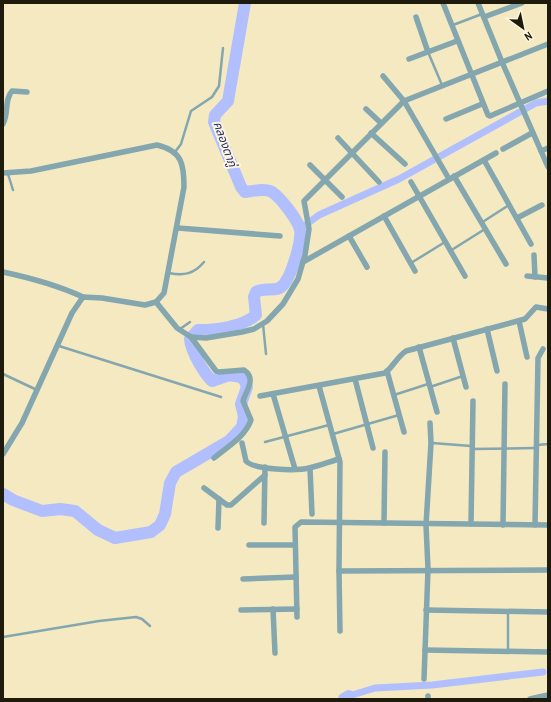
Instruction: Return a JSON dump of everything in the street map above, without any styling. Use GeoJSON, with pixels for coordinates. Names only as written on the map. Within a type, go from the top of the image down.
{"type":"FeatureCollection","features":[{"type":"Feature","properties":{"kind":"street"},"geometry":{"type":"LineString","coordinates":[[443,3],[486,113],[490,116],[520,105],[548,91]]}},
{"type":"Feature","properties":{"kind":"street"},"geometry":{"type":"LineString","coordinates":[[478,3],[520,105],[548,167]]}},
{"type":"Feature","properties":{"kind":"street"},"geometry":{"type":"LineString","coordinates":[[483,15],[522,3]]}},
{"type":"Feature","properties":{"kind":"street"},"geometry":{"type":"LineString","coordinates":[[416,17],[428,52]]}},
{"type":"Feature","properties":{"kind":"street"},"geometry":{"type":"LineString","coordinates":[[409,59],[458,41]]}},
{"type":"Feature","properties":{"kind":"street"},"geometry":{"type":"LineString","coordinates":[[191,337],[206,338],[254,329],[263,323],[283,304],[298,279],[303,262],[309,229],[304,201],[404,101],[548,44]]}},
{"type":"Feature","properties":{"kind":"street"},"geometry":{"type":"LineString","coordinates":[[383,76],[404,101],[435,151],[440,162],[452,177],[482,223],[506,264]]}},
{"type":"Feature","properties":{"kind":"street"},"geometry":{"type":"LineString","coordinates":[[3,124],[6,118],[8,96],[12,91],[27,92]]}},
{"type":"Feature","properties":{"kind":"street"},"geometry":{"type":"LineString","coordinates":[[446,119],[482,104]]}},
{"type":"Feature","properties":{"kind":"street"},"geometry":{"type":"LineString","coordinates":[[366,109],[381,123]]}},
{"type":"Feature","properties":{"kind":"street"},"geometry":{"type":"LineString","coordinates":[[371,133],[405,164]]}},
{"type":"Feature","properties":{"kind":"street"},"geometry":{"type":"LineString","coordinates":[[503,149],[532,133]]}},
{"type":"Feature","properties":{"kind":"street"},"geometry":{"type":"LineString","coordinates":[[338,138],[379,182]]}},
{"type":"Feature","properties":{"kind":"street"},"geometry":{"type":"LineString","coordinates":[[3,272],[31,278],[83,297],[102,298],[145,305],[156,302],[164,293],[169,273],[184,187],[184,173],[180,160],[175,152],[157,144],[31,172],[5,173]]}},
{"type":"Feature","properties":{"kind":"street"},"geometry":{"type":"LineString","coordinates":[[541,151],[548,148]]}},
{"type":"Feature","properties":{"kind":"street"},"geometry":{"type":"LineString","coordinates":[[303,262],[496,153]]}},
{"type":"Feature","properties":{"kind":"street"},"geometry":{"type":"LineString","coordinates":[[484,160],[531,244]]}},
{"type":"Feature","properties":{"kind":"street"},"geometry":{"type":"LineString","coordinates":[[310,166],[342,197]]}},
{"type":"Feature","properties":{"kind":"street"},"geometry":{"type":"LineString","coordinates":[[411,182],[465,276]]}},
{"type":"Feature","properties":{"kind":"street"},"geometry":{"type":"LineString","coordinates":[[517,218],[542,205]]}},
{"type":"Feature","properties":{"kind":"street"},"geometry":{"type":"LineString","coordinates":[[384,216],[416,271]]}},
{"type":"Feature","properties":{"kind":"street"},"geometry":{"type":"LineString","coordinates":[[178,228],[280,236]]}},
{"type":"Feature","properties":{"kind":"street"},"geometry":{"type":"LineString","coordinates":[[349,236],[367,267]]}},
{"type":"Feature","properties":{"kind":"street"},"geometry":{"type":"LineString","coordinates":[[534,256],[535,277]]}},
{"type":"Feature","properties":{"kind":"street"},"geometry":{"type":"LineString","coordinates":[[527,276],[548,278]]}},
{"type":"Feature","properties":{"kind":"street"},"geometry":{"type":"LineString","coordinates":[[3,454],[22,423],[59,346],[72,313],[83,297]]}},
{"type":"Feature","properties":{"kind":"street"},"geometry":{"type":"LineString","coordinates":[[156,302],[179,330],[191,337],[216,371],[244,370],[250,378],[250,385],[243,401],[251,420],[249,425],[241,436],[214,458]]}},
{"type":"Feature","properties":{"kind":"street"},"geometry":{"type":"LineString","coordinates":[[260,396],[355,380],[388,371],[401,354],[453,338],[520,321],[525,319],[536,307],[548,309]]}},
{"type":"Feature","properties":{"kind":"street"},"geometry":{"type":"LineString","coordinates":[[520,321],[527,357]]}},
{"type":"Feature","properties":{"kind":"street"},"geometry":{"type":"LineString","coordinates":[[487,329],[498,371]]}},
{"type":"Feature","properties":{"kind":"street"},"geometry":{"type":"LineString","coordinates":[[453,338],[466,387]]}},
{"type":"Feature","properties":{"kind":"street"},"geometry":{"type":"LineString","coordinates":[[419,348],[437,412]]}},
{"type":"Feature","properties":{"kind":"street"},"geometry":{"type":"LineString","coordinates":[[535,525],[535,446],[538,358],[543,349]]}},
{"type":"Feature","properties":{"kind":"street"},"geometry":{"type":"LineString","coordinates":[[388,371],[404,432]]}},
{"type":"Feature","properties":{"kind":"street"},"geometry":{"type":"LineString","coordinates":[[355,380],[373,448]]}},
{"type":"Feature","properties":{"kind":"street"},"geometry":{"type":"LineString","coordinates":[[503,525],[506,384]]}},
{"type":"Feature","properties":{"kind":"street"},"geometry":{"type":"LineString","coordinates":[[319,386],[339,459],[338,521],[340,631]]}},
{"type":"Feature","properties":{"kind":"street"},"geometry":{"type":"LineString","coordinates":[[273,394],[295,469]]}},
{"type":"Feature","properties":{"kind":"street"},"geometry":{"type":"LineString","coordinates":[[471,524],[473,401]]}},
{"type":"Feature","properties":{"kind":"street"},"geometry":{"type":"LineString","coordinates":[[424,679],[428,569],[426,525],[431,443],[430,423]]}},
{"type":"Feature","properties":{"kind":"street"},"geometry":{"type":"LineString","coordinates":[[242,442],[246,461],[249,464],[265,467],[295,469],[310,468],[339,459]]}},
{"type":"Feature","properties":{"kind":"street"},"geometry":{"type":"LineString","coordinates":[[384,523],[385,452]]}},
{"type":"Feature","properties":{"kind":"street"},"geometry":{"type":"LineString","coordinates":[[264,522],[265,467]]}},
{"type":"Feature","properties":{"kind":"street"},"geometry":{"type":"LineString","coordinates":[[310,468],[312,514]]}},
{"type":"Feature","properties":{"kind":"street"},"geometry":{"type":"LineString","coordinates":[[204,488],[219,499],[231,505],[265,476]]}},
{"type":"Feature","properties":{"kind":"street"},"geometry":{"type":"LineString","coordinates":[[218,528],[219,499]]}},
{"type":"Feature","properties":{"kind":"street"},"geometry":{"type":"LineString","coordinates":[[297,617],[295,527],[301,522],[338,521],[426,525],[548,525]]}},
{"type":"Feature","properties":{"kind":"street"},"geometry":{"type":"LineString","coordinates":[[249,545],[295,545]]}},
{"type":"Feature","properties":{"kind":"street"},"geometry":{"type":"LineString","coordinates":[[339,570],[548,570]]}},
{"type":"Feature","properties":{"kind":"street"},"geometry":{"type":"LineString","coordinates":[[244,579],[296,577]]}},
{"type":"Feature","properties":{"kind":"street"},"geometry":{"type":"LineString","coordinates":[[272,609],[275,652]]}},
{"type":"Feature","properties":{"kind":"street"},"geometry":{"type":"LineString","coordinates":[[241,610],[297,609]]}},
{"type":"Feature","properties":{"kind":"street"},"geometry":{"type":"LineString","coordinates":[[426,610],[548,612]]}},
{"type":"Feature","properties":{"kind":"street"},"geometry":{"type":"LineString","coordinates":[[425,650],[548,652]]}},
{"type":"Feature","properties":{"kind":"street"},"geometry":{"type":"LineString","coordinates":[[530,699],[548,695]]}},
{"type":"Feature","properties":{"kind":"lane"},"geometry":{"type":"LineString","coordinates":[[452,25],[483,15]]}},
{"type":"Feature","properties":{"kind":"lane"},"geometry":{"type":"LineString","coordinates":[[175,152],[181,144],[191,111],[212,97],[219,86],[223,48]]}},
{"type":"Feature","properties":{"kind":"lane"},"geometry":{"type":"LineString","coordinates":[[428,52],[442,86]]}},
{"type":"Feature","properties":{"kind":"lane"},"geometry":{"type":"LineString","coordinates":[[5,173],[13,190]]}},
{"type":"Feature","properties":{"kind":"lane"},"geometry":{"type":"LineString","coordinates":[[482,223],[510,205]]}},
{"type":"Feature","properties":{"kind":"lane"},"geometry":{"type":"LineString","coordinates":[[450,250],[485,229]]}},
{"type":"Feature","properties":{"kind":"lane"},"geometry":{"type":"LineString","coordinates":[[411,263],[445,242]]}},
{"type":"Feature","properties":{"kind":"lane"},"geometry":{"type":"LineString","coordinates":[[169,273],[180,276],[190,274],[196,271],[204,262]]}},
{"type":"Feature","properties":{"kind":"lane"},"geometry":{"type":"LineString","coordinates":[[179,330],[183,325],[190,322]]}},
{"type":"Feature","properties":{"kind":"lane"},"geometry":{"type":"LineString","coordinates":[[263,323],[266,354]]}},
{"type":"Feature","properties":{"kind":"lane"},"geometry":{"type":"LineString","coordinates":[[59,346],[221,397]]}},
{"type":"Feature","properties":{"kind":"lane"},"geometry":{"type":"LineString","coordinates":[[3,374],[38,390]]}},
{"type":"Feature","properties":{"kind":"lane"},"geometry":{"type":"LineString","coordinates":[[394,395],[463,376]]}},
{"type":"Feature","properties":{"kind":"lane"},"geometry":{"type":"LineString","coordinates":[[332,434],[399,415]]}},
{"type":"Feature","properties":{"kind":"lane"},"geometry":{"type":"LineString","coordinates":[[265,442],[330,424]]}},
{"type":"Feature","properties":{"kind":"lane"},"geometry":{"type":"LineString","coordinates":[[431,443],[472,448],[504,448],[548,444]]}},
{"type":"Feature","properties":{"kind":"lane"},"geometry":{"type":"LineString","coordinates":[[508,611],[508,652]]}},
{"type":"Feature","properties":{"kind":"lane"},"geometry":{"type":"LineString","coordinates":[[3,637],[99,621],[136,617],[142,619],[150,626]]}},
{"type":"Feature","properties":{"kind":"waterway","name":"คลองตาภู่"},"geometry":{"type":"LineString","coordinates":[[3,494],[13,500],[42,511],[60,509],[75,511],[98,530],[115,538],[151,532],[160,525],[165,514],[170,483],[176,472],[229,441],[242,427],[244,416],[241,404],[247,387],[245,381],[241,377],[229,375],[212,381],[198,361],[190,339],[198,330],[236,325],[256,315],[254,297],[256,292],[260,290],[278,289],[284,284],[293,265],[298,249],[300,234],[300,229],[296,220],[276,195],[266,190],[245,192],[241,187],[214,122],[215,115],[228,101],[245,3]]}},
{"type":"Feature","properties":{"kind":"waterway"},"geometry":{"type":"LineString","coordinates":[[300,229],[319,215],[399,179],[536,103],[548,101]]}},
{"type":"Feature","properties":{"kind":"waterway"},"geometry":{"type":"LineString","coordinates":[[349,696],[375,688],[432,685],[543,672]]}},
{"type":"Feature","properties":{"kind":"waterway"},"geometry":{"type":"LineString","coordinates":[[344,699],[349,696]]}}]}
